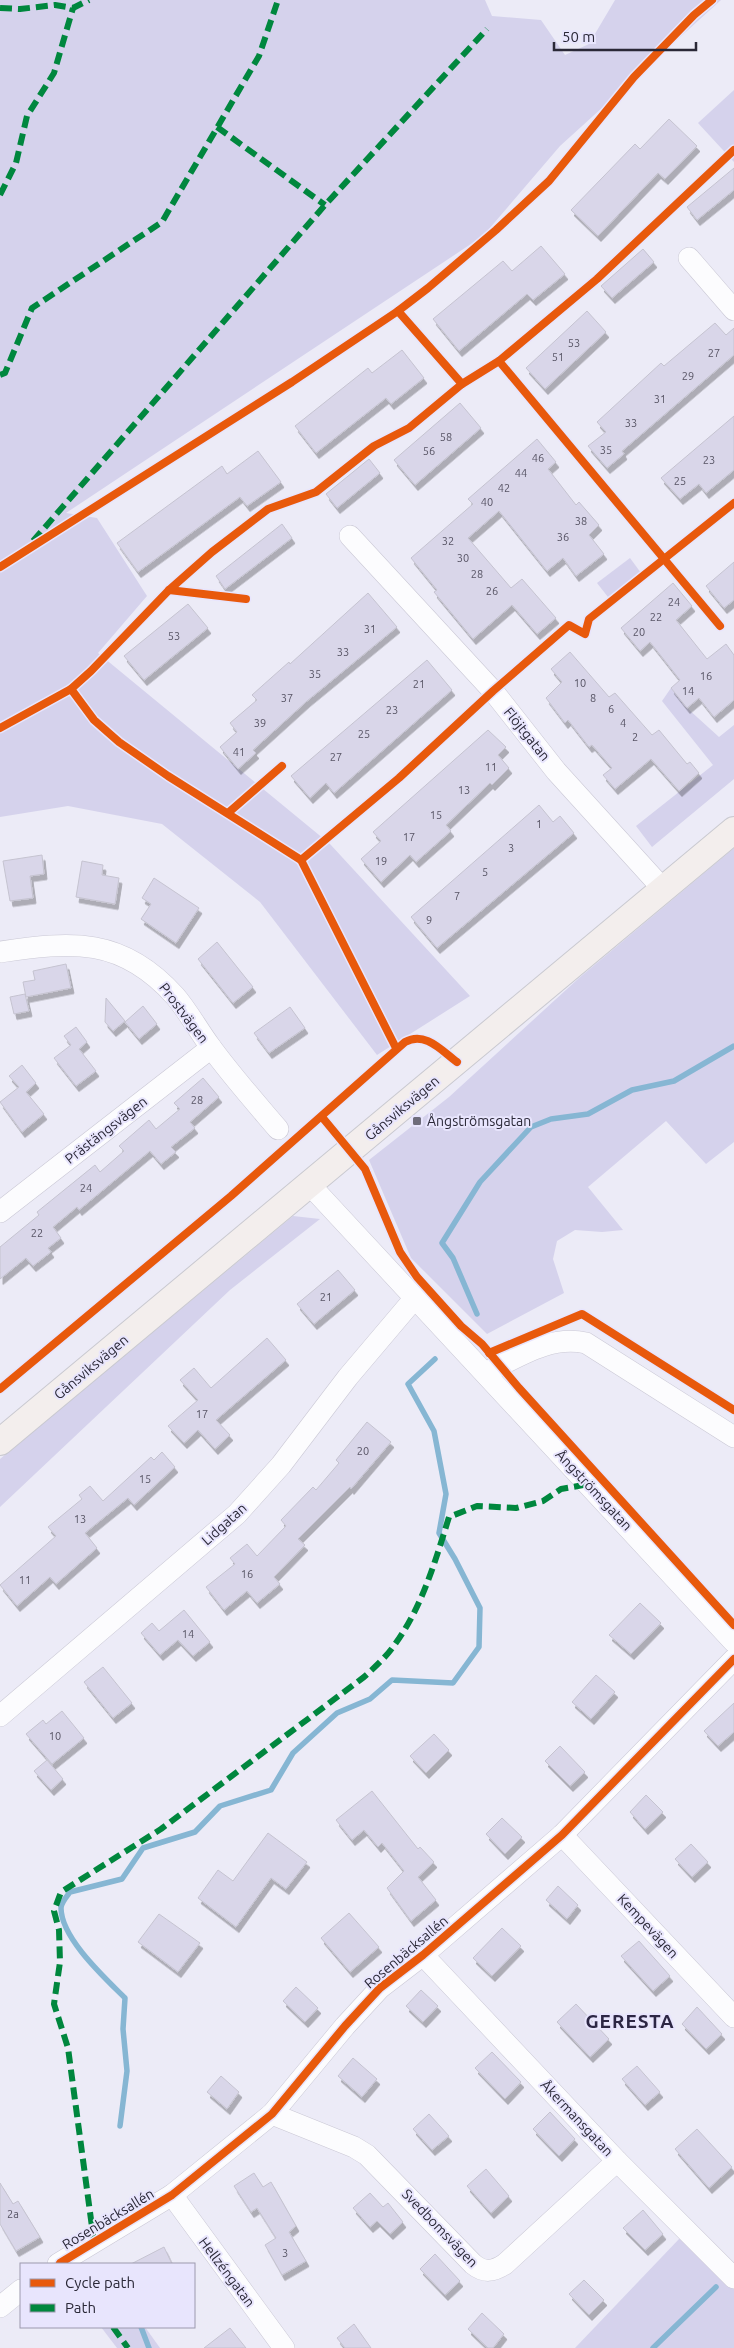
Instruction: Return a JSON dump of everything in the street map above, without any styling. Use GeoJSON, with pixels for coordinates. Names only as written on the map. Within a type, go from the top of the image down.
{"type":"FeatureCollection","features":[{"type":"Feature","properties":{"kind":"main road","name":"Gånsviksvägen"},"geometry":{"type":"LineString","coordinates":[[0,1442],[734,830]]}},
{"type":"Feature","properties":{"kind":"street"},"geometry":{"type":"LineString","coordinates":[[689,258],[734,310]]}},
{"type":"Feature","properties":{"kind":"street","name":"Flöjtgatan"},"geometry":{"type":"LineString","coordinates":[[350,536],[493,691],[556,771],[663,889]]}},
{"type":"Feature","properties":{"kind":"street","name":"Prostvägen"},"geometry":{"type":"LineString","coordinates":[[0,952],[67,944],[101,948],[129,959],[154,975],[176,998],[211,1048],[278,1129]]}},
{"type":"Feature","properties":{"kind":"street","name":"Prästängsvägen"},"geometry":{"type":"LineString","coordinates":[[0,1212],[211,1048]]}},
{"type":"Feature","properties":{"kind":"street","name":"Ångströmsgatan"},"geometry":{"type":"LineString","coordinates":[[310,1185],[414,1299],[486,1372],[734,1642]]}},
{"type":"Feature","properties":{"kind":"street","name":"Lidgatan"},"geometry":{"type":"LineString","coordinates":[[0,1716],[238,1514],[281,1465],[348,1377],[414,1299]]}},
{"type":"Feature","properties":{"kind":"street"},"geometry":{"type":"LineString","coordinates":[[486,1372],[549,1343],[571,1340],[586,1344],[734,1437]]}},
{"type":"Feature","properties":{"kind":"street","name":"Rosenbäcksallén"},"geometry":{"type":"LineString","coordinates":[[60,2263],[172,2195],[272,2114],[345,2026],[380,1988],[423,1955],[562,1835],[734,1659]]}},
{"type":"Feature","properties":{"kind":"street","name":"Kempevägen"},"geometry":{"type":"LineString","coordinates":[[562,1835],[734,2017]]}},
{"type":"Feature","properties":{"kind":"street","name":"Åkermansgatan"},"geometry":{"type":"LineString","coordinates":[[423,1955],[617,2161],[734,2278]]}},
{"type":"Feature","properties":{"kind":"street","name":"Svedbomsvägen"},"geometry":{"type":"LineString","coordinates":[[272,2114],[354,2147],[367,2155],[473,2264],[486,2271],[498,2269],[505,2264],[617,2161]]}},
{"type":"Feature","properties":{"kind":"street","name":"Hellzéngatan"},"geometry":{"type":"LineString","coordinates":[[172,2195],[284,2348]]}},
{"type":"Feature","properties":{"kind":"shaded area"},"geometry":{"type":"Polygon","coordinates":[[[0,0],[485,0],[492,16],[541,20],[565,55],[589,44],[615,0],[721,0],[560,146],[483,236],[66,513],[97,518],[147,596],[98,653],[330,844],[470,996],[377,1055],[260,902],[162,824],[68,806],[0,817],[0,0]]]}},
{"type":"Feature","properties":{"kind":"shaded area"},"geometry":{"type":"Polygon","coordinates":[[[734,90],[734,162],[698,123],[734,90]]]}},
{"type":"Feature","properties":{"kind":"shaded area"},"geometry":{"type":"Polygon","coordinates":[[[630,558],[641,573],[608,597],[597,583],[630,558]]]}},
{"type":"Feature","properties":{"kind":"shaded area"},"geometry":{"type":"Polygon","coordinates":[[[671,688],[687,708],[719,737],[734,725],[734,779],[652,847],[636,826],[713,765],[662,701],[671,688]]]}},
{"type":"Feature","properties":{"kind":"shaded area"},"geometry":{"type":"Polygon","coordinates":[[[734,848],[734,1142],[706,1164],[666,1121],[588,1187],[623,1230],[602,1232],[575,1230],[557,1241],[553,1259],[564,1293],[487,1334],[411,1258],[369,1160],[449,1097],[579,978],[734,848]]]}},
{"type":"Feature","properties":{"kind":"shaded area"},"geometry":{"type":"Polygon","coordinates":[[[293,1216],[320,1219],[230,1290],[0,1507],[0,1459],[293,1216]]]}},
{"type":"Feature","properties":{"kind":"shaded area"},"geometry":{"type":"Polygon","coordinates":[[[680,2238],[734,2289],[734,2348],[575,2348],[680,2238]]]}},
{"type":"Feature","properties":{"kind":"shaded area"},"geometry":{"type":"Polygon","coordinates":[[[102,2328],[146,2328],[160,2348],[117,2348],[102,2328]]]}},
{"type":"Feature","properties":{"kind":"building"},"geometry":{"type":"Polygon","coordinates":[[[669,119],[697,146],[665,179],[658,173],[598,236],[571,210],[635,144],[640,149],[669,119]]]}},
{"type":"Feature","properties":{"kind":"building"},"geometry":{"type":"Polygon","coordinates":[[[734,168],[734,190],[697,220],[687,207],[734,168]]]}},
{"type":"Feature","properties":{"kind":"building"},"geometry":{"type":"Polygon","coordinates":[[[541,246],[565,274],[533,300],[527,294],[459,351],[433,319],[503,261],[512,271],[541,246]]]}},
{"type":"Feature","properties":{"kind":"building"},"geometry":{"type":"Polygon","coordinates":[[[643,249],[654,262],[612,298],[601,286],[643,249]]]}},
{"type":"Feature","properties":{"kind":"building"},"geometry":{"type":"Polygon","coordinates":[[[587,311],[606,332],[545,389],[526,368],[587,311]]]}},
{"type":"Feature","properties":{"kind":"building"},"geometry":{"type":"Polygon","coordinates":[[[715,323],[726,335],[734,328],[734,355],[622,451],[624,454],[607,468],[588,446],[606,432],[597,422],[661,363],[664,366],[715,323]]]}},
{"type":"Feature","properties":{"kind":"building"},"geometry":{"type":"Polygon","coordinates":[[[402,350],[424,378],[391,404],[386,398],[316,453],[295,426],[368,368],[372,373],[402,350]]]}},
{"type":"Feature","properties":{"kind":"building"},"geometry":{"type":"Polygon","coordinates":[[[460,403],[481,428],[415,485],[394,460],[460,403]]]}},
{"type":"Feature","properties":{"kind":"building"},"geometry":{"type":"Polygon","coordinates":[[[734,416],[734,470],[706,493],[699,484],[680,499],[661,478],[734,416]]]}},
{"type":"Feature","properties":{"kind":"building"},"geometry":{"type":"Polygon","coordinates":[[[537,439],[556,462],[548,469],[576,505],[579,502],[599,525],[589,535],[604,554],[576,576],[563,558],[547,571],[499,511],[468,538],[511,588],[522,579],[556,618],[537,634],[512,605],[473,639],[434,592],[437,590],[411,558],[473,504],[468,499],[537,439]]]}},
{"type":"Feature","properties":{"kind":"building"},"geometry":{"type":"Polygon","coordinates":[[[258,451],[281,482],[247,506],[240,497],[138,572],[117,543],[222,466],[227,474],[258,451]]]}},
{"type":"Feature","properties":{"kind":"building"},"geometry":{"type":"Polygon","coordinates":[[[369,459],[380,473],[337,508],[326,494],[369,459]]]}},
{"type":"Feature","properties":{"kind":"building"},"geometry":{"type":"Polygon","coordinates":[[[282,524],[292,538],[225,589],[216,576],[282,524]]]}},
{"type":"Feature","properties":{"kind":"building"},"geometry":{"type":"Polygon","coordinates":[[[734,562],[734,600],[724,608],[706,586],[734,562]]]}},
{"type":"Feature","properties":{"kind":"building"},"geometry":{"type":"Polygon","coordinates":[[[673,583],[692,606],[676,620],[707,659],[726,644],[734,655],[734,700],[714,717],[699,698],[687,708],[671,688],[680,680],[650,642],[640,651],[621,628],[673,583]]]}},
{"type":"Feature","properties":{"kind":"building"},"geometry":{"type":"Polygon","coordinates":[[[368,593],[397,627],[307,701],[253,750],[256,753],[238,769],[220,747],[237,732],[230,723],[257,700],[252,695],[289,662],[290,664],[368,593]]]}},
{"type":"Feature","properties":{"kind":"building"},"geometry":{"type":"Polygon","coordinates":[[[188,604],[208,628],[144,680],[124,656],[188,604]]]}},
{"type":"Feature","properties":{"kind":"building"},"geometry":{"type":"Polygon","coordinates":[[[570,652],[609,697],[615,693],[652,735],[659,730],[687,764],[690,762],[699,773],[679,791],[651,759],[615,789],[603,775],[612,768],[592,745],[589,747],[568,720],[565,723],[546,698],[562,682],[551,669],[570,652]]]}},
{"type":"Feature","properties":{"kind":"building"},"geometry":{"type":"Polygon","coordinates":[[[427,660],[452,690],[334,793],[326,783],[310,798],[291,776],[427,660]]]}},
{"type":"Feature","properties":{"kind":"building"},"geometry":{"type":"Polygon","coordinates":[[[488,730],[506,747],[498,755],[509,768],[492,785],[490,783],[446,825],[451,831],[416,862],[410,855],[381,882],[361,859],[381,841],[373,832],[488,730]]]}},
{"type":"Feature","properties":{"kind":"building"},"geometry":{"type":"Polygon","coordinates":[[[539,805],[553,822],[560,816],[574,833],[437,948],[411,917],[539,805]]]}},
{"type":"Feature","properties":{"kind":"building"},"geometry":{"type":"Polygon","coordinates":[[[42,855],[44,874],[30,876],[33,898],[10,901],[3,861],[42,855]]]}},
{"type":"Feature","properties":{"kind":"building"},"geometry":{"type":"Polygon","coordinates":[[[82,861],[103,865],[102,875],[119,878],[115,904],[76,897],[82,861]]]}},
{"type":"Feature","properties":{"kind":"building"},"geometry":{"type":"Polygon","coordinates":[[[154,878],[199,908],[176,943],[141,919],[151,904],[142,898],[154,878]]]}},
{"type":"Feature","properties":{"kind":"building"},"geometry":{"type":"Polygon","coordinates":[[[217,942],[253,987],[233,1003],[198,959],[217,942]]]}},
{"type":"Feature","properties":{"kind":"building"},"geometry":{"type":"Polygon","coordinates":[[[66,964],[71,988],[26,997],[23,982],[35,980],[33,971],[66,964]]]}},
{"type":"Feature","properties":{"kind":"building"},"geometry":{"type":"Polygon","coordinates":[[[25,994],[29,1011],[14,1014],[10,997],[25,994]]]}},
{"type":"Feature","properties":{"kind":"building"},"geometry":{"type":"Polygon","coordinates":[[[106,998],[125,1021],[113,1031],[105,1022],[106,998]]]}},
{"type":"Feature","properties":{"kind":"building"},"geometry":{"type":"Polygon","coordinates":[[[143,1006],[157,1024],[139,1039],[125,1022],[143,1006]]]}},
{"type":"Feature","properties":{"kind":"building"},"geometry":{"type":"Polygon","coordinates":[[[290,1007],[305,1028],[269,1053],[254,1033],[290,1007]]]}},
{"type":"Feature","properties":{"kind":"building"},"geometry":{"type":"Polygon","coordinates":[[[76,1027],[87,1042],[79,1049],[96,1071],[76,1086],[54,1058],[71,1045],[64,1036],[76,1027]]]}},
{"type":"Feature","properties":{"kind":"building"},"geometry":{"type":"Polygon","coordinates":[[[22,1065],[36,1083],[26,1092],[44,1114],[22,1132],[0,1102],[19,1087],[9,1076],[22,1065]]]}},
{"type":"Feature","properties":{"kind":"building"},"geometry":{"type":"Polygon","coordinates":[[[203,1078],[219,1097],[190,1122],[195,1128],[171,1147],[176,1152],[161,1164],[150,1151],[79,1210],[77,1207],[53,1227],[61,1238],[48,1248],[51,1252],[33,1266],[26,1258],[0,1279],[0,1247],[39,1215],[37,1212],[95,1165],[100,1172],[124,1151],[119,1146],[149,1120],[156,1129],[180,1109],[174,1103],[203,1078]]]}},
{"type":"Feature","properties":{"kind":"building"},"geometry":{"type":"Polygon","coordinates":[[[338,1270],[355,1290],[314,1324],[297,1304],[338,1270]]]}},
{"type":"Feature","properties":{"kind":"building"},"geometry":{"type":"Polygon","coordinates":[[[267,1338],[286,1360],[216,1420],[230,1435],[215,1449],[198,1430],[184,1443],[168,1426],[198,1400],[180,1380],[194,1368],[211,1388],[267,1338]]]}},
{"type":"Feature","properties":{"kind":"building"},"geometry":{"type":"Polygon","coordinates":[[[367,1422],[391,1442],[351,1489],[350,1487],[298,1539],[305,1545],[274,1577],[280,1584],[257,1603],[247,1591],[224,1610],[206,1587],[235,1564],[230,1558],[247,1544],[257,1556],[286,1526],[281,1520],[313,1487],[316,1490],[339,1463],[336,1460],[367,1422]]]}},
{"type":"Feature","properties":{"kind":"building"},"geometry":{"type":"Polygon","coordinates":[[[162,1452],[175,1467],[134,1505],[128,1498],[85,1533],[97,1548],[56,1584],[50,1577],[17,1606],[0,1585],[56,1536],[48,1527],[82,1499],[79,1495],[90,1486],[103,1501],[151,1457],[154,1460],[162,1452]]]}},
{"type":"Feature","properties":{"kind":"building"},"geometry":{"type":"Polygon","coordinates":[[[640,1603],[661,1623],[631,1654],[609,1635],[640,1603]]]}},
{"type":"Feature","properties":{"kind":"building"},"geometry":{"type":"Polygon","coordinates":[[[184,1610],[210,1642],[193,1656],[178,1640],[160,1655],[141,1633],[152,1623],[159,1631],[184,1610]]]}},
{"type":"Feature","properties":{"kind":"building"},"geometry":{"type":"Polygon","coordinates":[[[103,1667],[132,1703],[113,1718],[84,1682],[103,1667]]]}},
{"type":"Feature","properties":{"kind":"building"},"geometry":{"type":"Polygon","coordinates":[[[596,1675],[615,1692],[591,1719],[572,1702],[596,1675]]]}},
{"type":"Feature","properties":{"kind":"building"},"geometry":{"type":"Polygon","coordinates":[[[734,1703],[734,1732],[718,1746],[704,1731],[734,1703]]]}},
{"type":"Feature","properties":{"kind":"building"},"geometry":{"type":"Polygon","coordinates":[[[62,1711],[84,1738],[52,1764],[26,1734],[43,1720],[46,1724],[62,1711]]]}},
{"type":"Feature","properties":{"kind":"building"},"geometry":{"type":"Polygon","coordinates":[[[434,1734],[449,1750],[426,1773],[410,1756],[434,1734]]]}},
{"type":"Feature","properties":{"kind":"building"},"geometry":{"type":"Polygon","coordinates":[[[560,1746],[585,1772],[570,1786],[545,1761],[560,1746]]]}},
{"type":"Feature","properties":{"kind":"building"},"geometry":{"type":"Polygon","coordinates":[[[47,1760],[63,1779],[51,1790],[34,1771],[47,1760]]]}},
{"type":"Feature","properties":{"kind":"building"},"geometry":{"type":"Polygon","coordinates":[[[372,1791],[418,1849],[420,1847],[434,1862],[418,1877],[436,1900],[411,1921],[387,1888],[404,1871],[382,1843],[378,1847],[364,1830],[352,1840],[336,1820],[372,1791]]]}},
{"type":"Feature","properties":{"kind":"building"},"geometry":{"type":"Polygon","coordinates":[[[646,1795],[663,1812],[645,1829],[630,1812],[646,1795]]]}},
{"type":"Feature","properties":{"kind":"building"},"geometry":{"type":"Polygon","coordinates":[[[502,1818],[522,1837],[505,1854],[486,1834],[502,1818]]]}},
{"type":"Feature","properties":{"kind":"building"},"geometry":{"type":"Polygon","coordinates":[[[268,1833],[307,1862],[286,1889],[271,1878],[236,1927],[198,1898],[218,1870],[233,1881],[268,1833]]]}},
{"type":"Feature","properties":{"kind":"building"},"geometry":{"type":"Polygon","coordinates":[[[691,1844],[708,1862],[692,1877],[675,1859],[691,1844]]]}},
{"type":"Feature","properties":{"kind":"building"},"geometry":{"type":"Polygon","coordinates":[[[558,1886],[578,1905],[567,1919],[546,1900],[558,1886]]]}},
{"type":"Feature","properties":{"kind":"building"},"geometry":{"type":"Polygon","coordinates":[[[349,1913],[379,1947],[350,1972],[321,1938],[349,1913]]]}},
{"type":"Feature","properties":{"kind":"building"},"geometry":{"type":"Polygon","coordinates":[[[159,1914],[200,1943],[178,1972],[138,1942],[159,1914]]]}},
{"type":"Feature","properties":{"kind":"building"},"geometry":{"type":"Polygon","coordinates":[[[502,1928],[521,1946],[492,1976],[473,1958],[502,1928]]]}},
{"type":"Feature","properties":{"kind":"building"},"geometry":{"type":"Polygon","coordinates":[[[639,1941],[670,1976],[653,1991],[621,1956],[639,1941]]]}},
{"type":"Feature","properties":{"kind":"building"},"geometry":{"type":"Polygon","coordinates":[[[296,1987],[318,2008],[305,2022],[283,2001],[296,1987]]]}},
{"type":"Feature","properties":{"kind":"building"},"geometry":{"type":"Polygon","coordinates":[[[421,1990],[438,2006],[423,2022],[406,2006],[421,1990]]]}},
{"type":"Feature","properties":{"kind":"building"},"geometry":{"type":"Polygon","coordinates":[[[576,2004],[609,2039],[590,2057],[557,2022],[576,2004]]]}},
{"type":"Feature","properties":{"kind":"building"},"geometry":{"type":"Polygon","coordinates":[[[697,2007],[722,2034],[706,2049],[682,2024],[697,2007]]]}},
{"type":"Feature","properties":{"kind":"building"},"geometry":{"type":"Polygon","coordinates":[[[492,2052],[521,2082],[505,2099],[475,2068],[492,2052]]]}},
{"type":"Feature","properties":{"kind":"building"},"geometry":{"type":"Polygon","coordinates":[[[353,2058],[377,2079],[362,2097],[338,2076],[353,2058]]]}},
{"type":"Feature","properties":{"kind":"building"},"geometry":{"type":"Polygon","coordinates":[[[637,2066],[660,2092],[645,2105],[622,2079],[637,2066]]]}},
{"type":"Feature","properties":{"kind":"building"},"geometry":{"type":"Polygon","coordinates":[[[221,2076],[239,2092],[227,2109],[207,2092],[221,2076]]]}},
{"type":"Feature","properties":{"kind":"building"},"geometry":{"type":"Polygon","coordinates":[[[550,2112],[575,2139],[559,2156],[533,2129],[550,2112]]]}},
{"type":"Feature","properties":{"kind":"building"},"geometry":{"type":"Polygon","coordinates":[[[429,2114],[449,2136],[432,2150],[413,2129],[429,2114]]]}},
{"type":"Feature","properties":{"kind":"building"},"geometry":{"type":"Polygon","coordinates":[[[697,2129],[732,2167],[709,2188],[675,2149],[697,2129]]]}},
{"type":"Feature","properties":{"kind":"building"},"geometry":{"type":"Polygon","coordinates":[[[486,2169],[509,2196],[491,2213],[467,2186],[486,2169]]]}},
{"type":"Feature","properties":{"kind":"building"},"geometry":{"type":"Polygon","coordinates":[[[254,2173],[263,2187],[271,2182],[296,2226],[289,2232],[306,2261],[282,2275],[265,2245],[276,2238],[257,2208],[251,2212],[234,2186],[254,2173]]]}},
{"type":"Feature","properties":{"kind":"building"},"geometry":{"type":"Polygon","coordinates":[[[0,2183],[13,2204],[18,2201],[40,2237],[16,2251],[0,2224],[0,2183]]]}},
{"type":"Feature","properties":{"kind":"building"},"geometry":{"type":"Polygon","coordinates":[[[370,2193],[383,2207],[388,2203],[403,2222],[390,2234],[377,2221],[370,2227],[353,2208],[370,2193]]]}},
{"type":"Feature","properties":{"kind":"building"},"geometry":{"type":"Polygon","coordinates":[[[643,2210],[663,2234],[645,2250],[623,2228],[643,2210]]]}},
{"type":"Feature","properties":{"kind":"building"},"geometry":{"type":"Polygon","coordinates":[[[164,2247],[172,2263],[133,2263],[164,2247]]]}},
{"type":"Feature","properties":{"kind":"building"},"geometry":{"type":"Polygon","coordinates":[[[435,2254],[460,2281],[445,2295],[420,2269],[435,2254]]]}},
{"type":"Feature","properties":{"kind":"building"},"geometry":{"type":"Polygon","coordinates":[[[584,2280],[604,2300],[589,2315],[569,2294],[584,2280]]]}},
{"type":"Feature","properties":{"kind":"building"},"geometry":{"type":"Polygon","coordinates":[[[482,2313],[504,2334],[493,2348],[488,2348],[468,2329],[482,2313]]]}},
{"type":"Feature","properties":{"kind":"building"},"geometry":{"type":"Polygon","coordinates":[[[354,2324],[371,2348],[345,2348],[337,2338],[354,2324]]]}},
{"type":"Feature","properties":{"kind":"building"},"geometry":{"type":"Polygon","coordinates":[[[230,2328],[246,2348],[204,2348],[230,2328]]]}},
{"type":"Feature","properties":{"kind":"waterway"},"geometry":{"type":"LineString","coordinates":[[477,1314],[453,1258],[442,1243],[480,1182],[531,1127],[551,1119],[588,1114],[632,1090],[674,1081],[734,1046]]}},
{"type":"Feature","properties":{"kind":"waterway"},"geometry":{"type":"LineString","coordinates":[[120,2126],[127,2071],[123,2029],[125,1998],[85,1957],[68,1932],[61,1908],[67,1895],[70,1892],[122,1879],[143,1848],[195,1832],[220,1806],[271,1790],[293,1753],[337,1713],[370,1699],[392,1680],[453,1683],[479,1647],[480,1608],[455,1559],[439,1533],[446,1494],[434,1431],[408,1384],[435,1359]]}},
{"type":"Feature","properties":{"kind":"waterway"},"geometry":{"type":"LineString","coordinates":[[653,2348],[716,2287]]}},
{"type":"Feature","properties":{"kind":"waterway"},"geometry":{"type":"LineString","coordinates":[[141,2328],[149,2348]]}},
{"type":"Feature","properties":{"kind":"marked path"},"geometry":{"type":"LineString","coordinates":[[0,8],[20,9],[55,5],[73,8],[89,0]]}},
{"type":"Feature","properties":{"kind":"marked path"},"geometry":{"type":"LineString","coordinates":[[0,375],[5,373],[32,308],[162,222],[259,56],[278,0]]}},
{"type":"Feature","properties":{"kind":"marked path"},"geometry":{"type":"LineString","coordinates":[[0,195],[16,163],[27,116],[54,73],[73,8]]}},
{"type":"Feature","properties":{"kind":"marked path"},"geometry":{"type":"LineString","coordinates":[[33,541],[325,205],[487,29]]}},
{"type":"Feature","properties":{"kind":"marked path"},"geometry":{"type":"LineString","coordinates":[[217,127],[325,205]]}},
{"type":"Feature","properties":{"kind":"marked path"},"geometry":{"type":"LineString","coordinates":[[94,2242],[68,2048],[54,2004],[60,1962],[59,1930],[54,1911],[61,1892],[161,1829],[364,1677],[393,1647],[412,1617],[427,1584],[449,1517],[477,1506],[516,1508],[543,1501],[561,1489],[589,1484]]}},
{"type":"Feature","properties":{"kind":"marked path"},"geometry":{"type":"LineString","coordinates":[[114,2328],[128,2348]]}},
{"type":"Feature","properties":{"kind":"cycle path"},"geometry":{"type":"LineString","coordinates":[[0,567],[292,382],[398,311],[428,288],[496,230],[549,181],[634,77],[694,15],[712,0]]}},
{"type":"Feature","properties":{"kind":"cycle path"},"geometry":{"type":"LineString","coordinates":[[0,728],[71,689],[91,671],[169,590],[212,552],[268,509],[316,492],[374,446],[409,428],[462,384],[499,361],[597,279],[734,150]]}},
{"type":"Feature","properties":{"kind":"cycle path"},"geometry":{"type":"LineString","coordinates":[[398,311],[462,384]]}},
{"type":"Feature","properties":{"kind":"cycle path"},"geometry":{"type":"LineString","coordinates":[[499,361],[720,626]]}},
{"type":"Feature","properties":{"kind":"cycle path"},"geometry":{"type":"LineString","coordinates":[[301,860],[399,778],[493,691],[569,625],[585,634],[589,619],[734,503]]}},
{"type":"Feature","properties":{"kind":"cycle path"},"geometry":{"type":"LineString","coordinates":[[169,590],[246,599]]}},
{"type":"Feature","properties":{"kind":"cycle path"},"geometry":{"type":"LineString","coordinates":[[71,689],[94,720],[119,742],[168,776],[301,860],[396,1048]]}},
{"type":"Feature","properties":{"kind":"cycle path"},"geometry":{"type":"LineString","coordinates":[[228,813],[282,766]]}},
{"type":"Feature","properties":{"kind":"cycle path"},"geometry":{"type":"LineString","coordinates":[[0,1389],[231,1196],[405,1042],[412,1039],[426,1040],[439,1047],[457,1062]]}},
{"type":"Feature","properties":{"kind":"cycle path"},"geometry":{"type":"LineString","coordinates":[[322,1117],[365,1169],[400,1252],[417,1277],[461,1326],[482,1344],[519,1388],[734,1625]]}},
{"type":"Feature","properties":{"kind":"cycle path"},"geometry":{"type":"LineString","coordinates":[[489,1353],[582,1314],[734,1410]]}},
{"type":"Feature","properties":{"kind":"cycle path"},"geometry":{"type":"LineString","coordinates":[[60,2263],[172,2195],[272,2114],[345,2026],[380,1988],[423,1955],[562,1835],[734,1659]]}},
{"type":"Feature","properties":{"kind":"place","name":"Ångströmsgatan"},"geometry":{"type":"Point","coordinates":[417,1121]}},
{"type":"Feature","properties":{"kind":"district","name":"GERESTA"},"geometry":{"type":"Point","coordinates":[630,2021]}}]}
